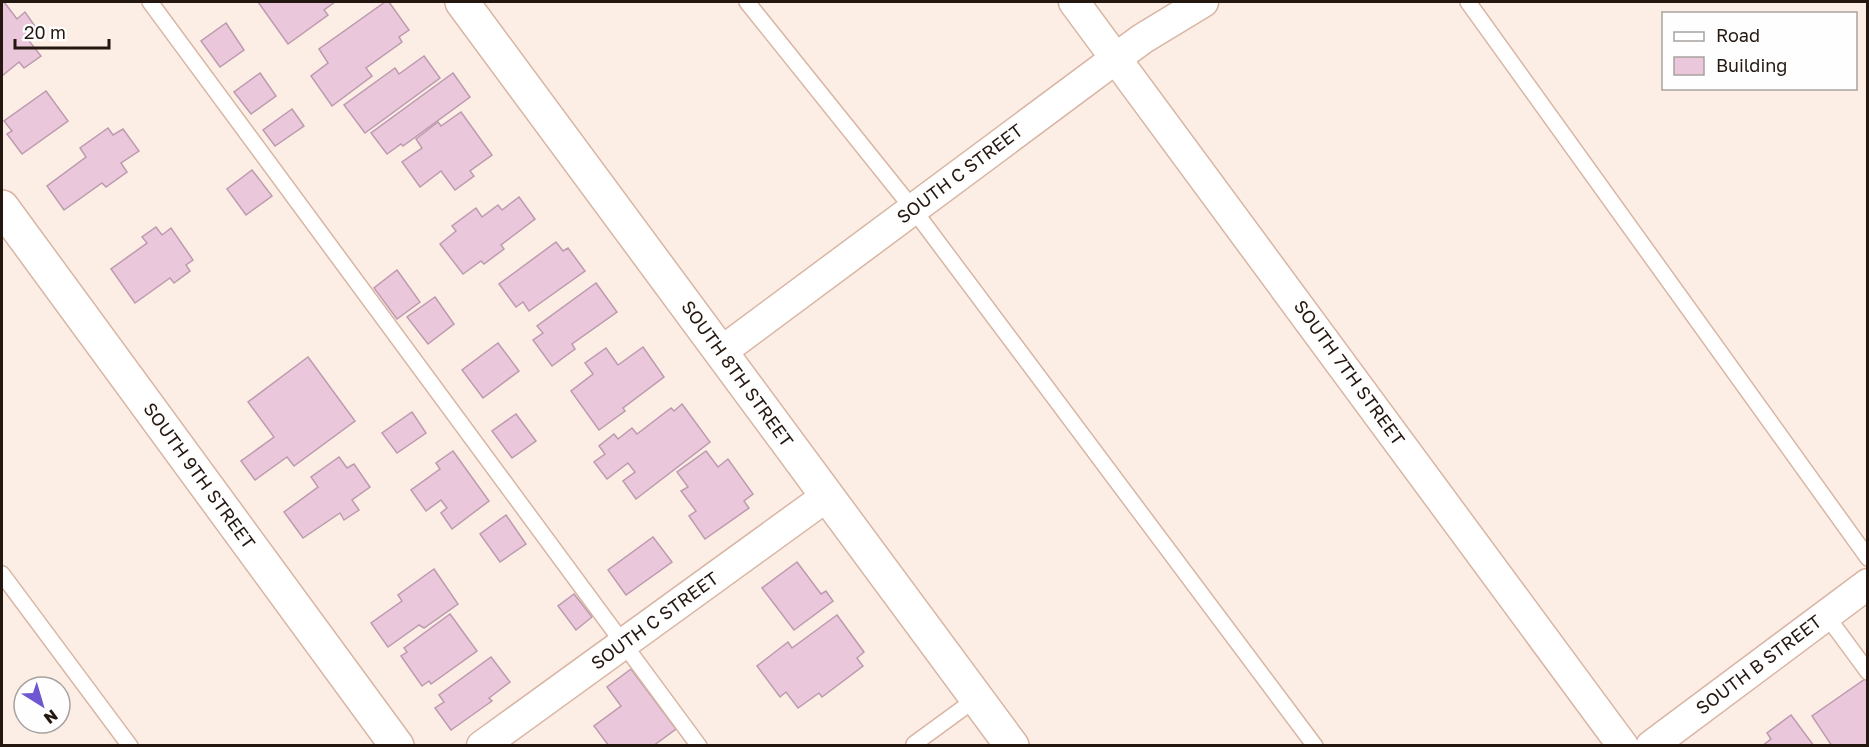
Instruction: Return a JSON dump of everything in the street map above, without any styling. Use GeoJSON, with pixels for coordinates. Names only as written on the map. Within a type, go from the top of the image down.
{"type":"FeatureCollection","features":[{"type":"Feature","properties":{"kind":"highway","name":"SOUTH 8TH STREET"},"geometry":{"type":"LineString","coordinates":[[462,2],[1012,746]]}},
{"type":"Feature","properties":{"kind":"highway","name":"SOUTH 9TH STREET"},"geometry":{"type":"LineString","coordinates":[[2,207],[397,746]]}},
{"type":"Feature","properties":{"kind":"street","name":"SOUTH 7TH STREET"},"geometry":{"type":"LineString","coordinates":[[1074,2],[1623,746]]}},
{"type":"Feature","properties":{"kind":"street","name":"SOUTH C STREET"},"geometry":{"type":"LineString","coordinates":[[721,352],[1142,39],[1203,2]]}},
{"type":"Feature","properties":{"kind":"street","name":"SOUTH C STREET"},"geometry":{"type":"LineString","coordinates":[[482,746],[827,496]]}},
{"type":"Feature","properties":{"kind":"street","name":"SOUTH B STREET"},"geometry":{"type":"LineString","coordinates":[[1650,746],[1868,584]]}},
{"type":"Feature","properties":{"kind":"lane"},"geometry":{"type":"LineString","coordinates":[[150,2],[699,746]]}},
{"type":"Feature","properties":{"kind":"lane"},"geometry":{"type":"LineString","coordinates":[[747,2],[913,209],[1315,746]]}},
{"type":"Feature","properties":{"kind":"lane"},"geometry":{"type":"LineString","coordinates":[[1468,2],[1868,558]]}},
{"type":"Feature","properties":{"kind":"lane"},"geometry":{"type":"LineString","coordinates":[[2,574],[130,746]]}},
{"type":"Feature","properties":{"kind":"lane"},"geometry":{"type":"LineString","coordinates":[[1826,615],[1868,672]]}},
{"type":"Feature","properties":{"kind":"lane"},"geometry":{"type":"LineString","coordinates":[[914,744],[977,698]]}},
{"type":"Feature","properties":{"kind":"building"},"geometry":{"type":"Polygon","coordinates":[[[4,2],[17,19],[25,12],[37,29],[26,37],[41,56],[24,68],[19,62],[2,76],[2,3],[4,2]]]}},
{"type":"Feature","properties":{"kind":"building"},"geometry":{"type":"Polygon","coordinates":[[[258,2],[335,2],[324,10],[328,15],[288,44],[258,2]]]}},
{"type":"Feature","properties":{"kind":"building"},"geometry":{"type":"Polygon","coordinates":[[[385,2],[389,2],[409,30],[399,37],[402,42],[366,68],[372,76],[332,106],[311,76],[328,63],[319,49],[385,2]]]}},
{"type":"Feature","properties":{"kind":"building"},"geometry":{"type":"Polygon","coordinates":[[[226,23],[244,50],[220,67],[201,41],[226,23]]]}},
{"type":"Feature","properties":{"kind":"building"},"geometry":{"type":"Polygon","coordinates":[[[424,56],[440,78],[365,133],[344,105],[395,68],[399,74],[424,56]]]}},
{"type":"Feature","properties":{"kind":"building"},"geometry":{"type":"Polygon","coordinates":[[[260,73],[276,96],[251,114],[234,92],[260,73]]]}},
{"type":"Feature","properties":{"kind":"building"},"geometry":{"type":"Polygon","coordinates":[[[453,73],[470,97],[403,146],[401,144],[387,154],[371,133],[453,73]]]}},
{"type":"Feature","properties":{"kind":"building"},"geometry":{"type":"Polygon","coordinates":[[[46,91],[68,121],[22,154],[7,134],[12,131],[4,121],[46,91]]]}},
{"type":"Feature","properties":{"kind":"building"},"geometry":{"type":"Polygon","coordinates":[[[292,109],[304,126],[275,146],[263,130],[292,109]]]}},
{"type":"Feature","properties":{"kind":"building"},"geometry":{"type":"Polygon","coordinates":[[[461,112],[492,155],[470,171],[474,176],[455,190],[441,171],[420,187],[402,162],[422,148],[416,139],[438,122],[441,126],[461,112]]]}},
{"type":"Feature","properties":{"kind":"building"},"geometry":{"type":"Polygon","coordinates":[[[108,128],[113,135],[123,129],[139,151],[121,163],[127,172],[106,187],[102,183],[64,210],[47,186],[86,157],[80,148],[108,128]]]}},
{"type":"Feature","properties":{"kind":"building"},"geometry":{"type":"Polygon","coordinates":[[[252,170],[272,196],[246,215],[227,189],[252,170]]]}},
{"type":"Feature","properties":{"kind":"building"},"geometry":{"type":"Polygon","coordinates":[[[519,197],[535,219],[501,245],[504,249],[484,264],[481,261],[463,274],[440,244],[456,231],[452,226],[476,208],[482,217],[498,205],[502,210],[519,197]]]}},
{"type":"Feature","properties":{"kind":"building"},"geometry":{"type":"Polygon","coordinates":[[[156,227],[162,235],[171,228],[193,260],[186,265],[190,271],[174,283],[170,278],[135,303],[111,269],[147,243],[142,237],[156,227]]]}},
{"type":"Feature","properties":{"kind":"building"},"geometry":{"type":"Polygon","coordinates":[[[556,242],[563,251],[568,248],[585,271],[529,311],[523,302],[516,307],[499,284],[556,242]]]}},
{"type":"Feature","properties":{"kind":"building"},"geometry":{"type":"Polygon","coordinates":[[[397,270],[420,302],[397,319],[374,288],[397,270]]]}},
{"type":"Feature","properties":{"kind":"building"},"geometry":{"type":"Polygon","coordinates":[[[596,283],[617,312],[572,344],[575,349],[552,366],[533,340],[543,333],[537,326],[596,283]]]}},
{"type":"Feature","properties":{"kind":"building"},"geometry":{"type":"Polygon","coordinates":[[[435,297],[454,324],[428,344],[407,317],[435,297]]]}},
{"type":"Feature","properties":{"kind":"building"},"geometry":{"type":"Polygon","coordinates":[[[498,343],[519,371],[483,398],[462,370],[498,343]]]}},
{"type":"Feature","properties":{"kind":"building"},"geometry":{"type":"Polygon","coordinates":[[[643,347],[664,377],[623,408],[625,411],[599,430],[571,391],[593,374],[585,363],[606,348],[618,365],[643,347]]]}},
{"type":"Feature","properties":{"kind":"building"},"geometry":{"type":"Polygon","coordinates":[[[308,357],[355,421],[294,466],[287,457],[255,480],[241,461],[274,437],[248,402],[308,357]]]}},
{"type":"Feature","properties":{"kind":"building"},"geometry":{"type":"Polygon","coordinates":[[[682,404],[710,442],[636,499],[623,481],[635,472],[628,463],[607,479],[594,462],[605,454],[599,446],[614,434],[618,439],[632,428],[637,434],[671,408],[674,411],[682,404]]]}},
{"type":"Feature","properties":{"kind":"building"},"geometry":{"type":"Polygon","coordinates":[[[412,412],[426,433],[397,453],[382,433],[412,412]]]}},
{"type":"Feature","properties":{"kind":"building"},"geometry":{"type":"Polygon","coordinates":[[[516,414],[536,441],[512,458],[492,431],[516,414]]]}},
{"type":"Feature","properties":{"kind":"building"},"geometry":{"type":"Polygon","coordinates":[[[453,451],[489,501],[452,529],[441,513],[447,508],[441,500],[426,511],[411,490],[440,469],[436,463],[453,451]]]}},
{"type":"Feature","properties":{"kind":"building"},"geometry":{"type":"Polygon","coordinates":[[[706,451],[718,467],[728,459],[753,494],[744,501],[749,508],[705,539],[689,516],[696,511],[681,491],[688,487],[677,472],[706,451]]]}},
{"type":"Feature","properties":{"kind":"building"},"geometry":{"type":"Polygon","coordinates":[[[339,457],[347,468],[354,464],[370,487],[352,500],[359,510],[344,520],[340,513],[303,538],[284,512],[318,487],[311,477],[339,457]]]}},
{"type":"Feature","properties":{"kind":"building"},"geometry":{"type":"Polygon","coordinates":[[[506,515],[526,544],[500,562],[480,534],[506,515]]]}},
{"type":"Feature","properties":{"kind":"building"},"geometry":{"type":"Polygon","coordinates":[[[653,537],[672,562],[626,595],[608,570],[653,537]]]}},
{"type":"Feature","properties":{"kind":"building"},"geometry":{"type":"Polygon","coordinates":[[[797,562],[821,594],[826,591],[833,601],[794,630],[762,588],[797,562]]]}},
{"type":"Feature","properties":{"kind":"building"},"geometry":{"type":"Polygon","coordinates":[[[434,569],[458,604],[424,628],[419,625],[388,647],[371,623],[402,601],[398,595],[434,569]]]}},
{"type":"Feature","properties":{"kind":"building"},"geometry":{"type":"Polygon","coordinates":[[[574,594],[592,617],[576,630],[558,606],[574,594]]]}},
{"type":"Feature","properties":{"kind":"building"},"geometry":{"type":"Polygon","coordinates":[[[450,614],[477,651],[431,684],[429,681],[422,686],[401,656],[407,652],[404,648],[450,614]]]}},
{"type":"Feature","properties":{"kind":"building"},"geometry":{"type":"Polygon","coordinates":[[[837,615],[864,652],[857,658],[863,666],[822,697],[819,693],[798,708],[786,692],[780,697],[757,666],[788,642],[792,648],[837,615]]]}},
{"type":"Feature","properties":{"kind":"building"},"geometry":{"type":"Polygon","coordinates":[[[491,657],[510,682],[489,698],[492,701],[451,730],[435,708],[444,702],[439,695],[491,657]]]}},
{"type":"Feature","properties":{"kind":"building"},"geometry":{"type":"Polygon","coordinates":[[[631,669],[676,729],[653,746],[609,746],[594,726],[621,706],[607,687],[631,669]]]}},
{"type":"Feature","properties":{"kind":"building"},"geometry":{"type":"Polygon","coordinates":[[[1865,679],[1868,683],[1868,746],[1832,746],[1812,716],[1865,679]]]}},
{"type":"Feature","properties":{"kind":"building"},"geometry":{"type":"Polygon","coordinates":[[[1791,715],[1814,746],[1762,746],[1771,739],[1767,733],[1791,715]]]}}]}
